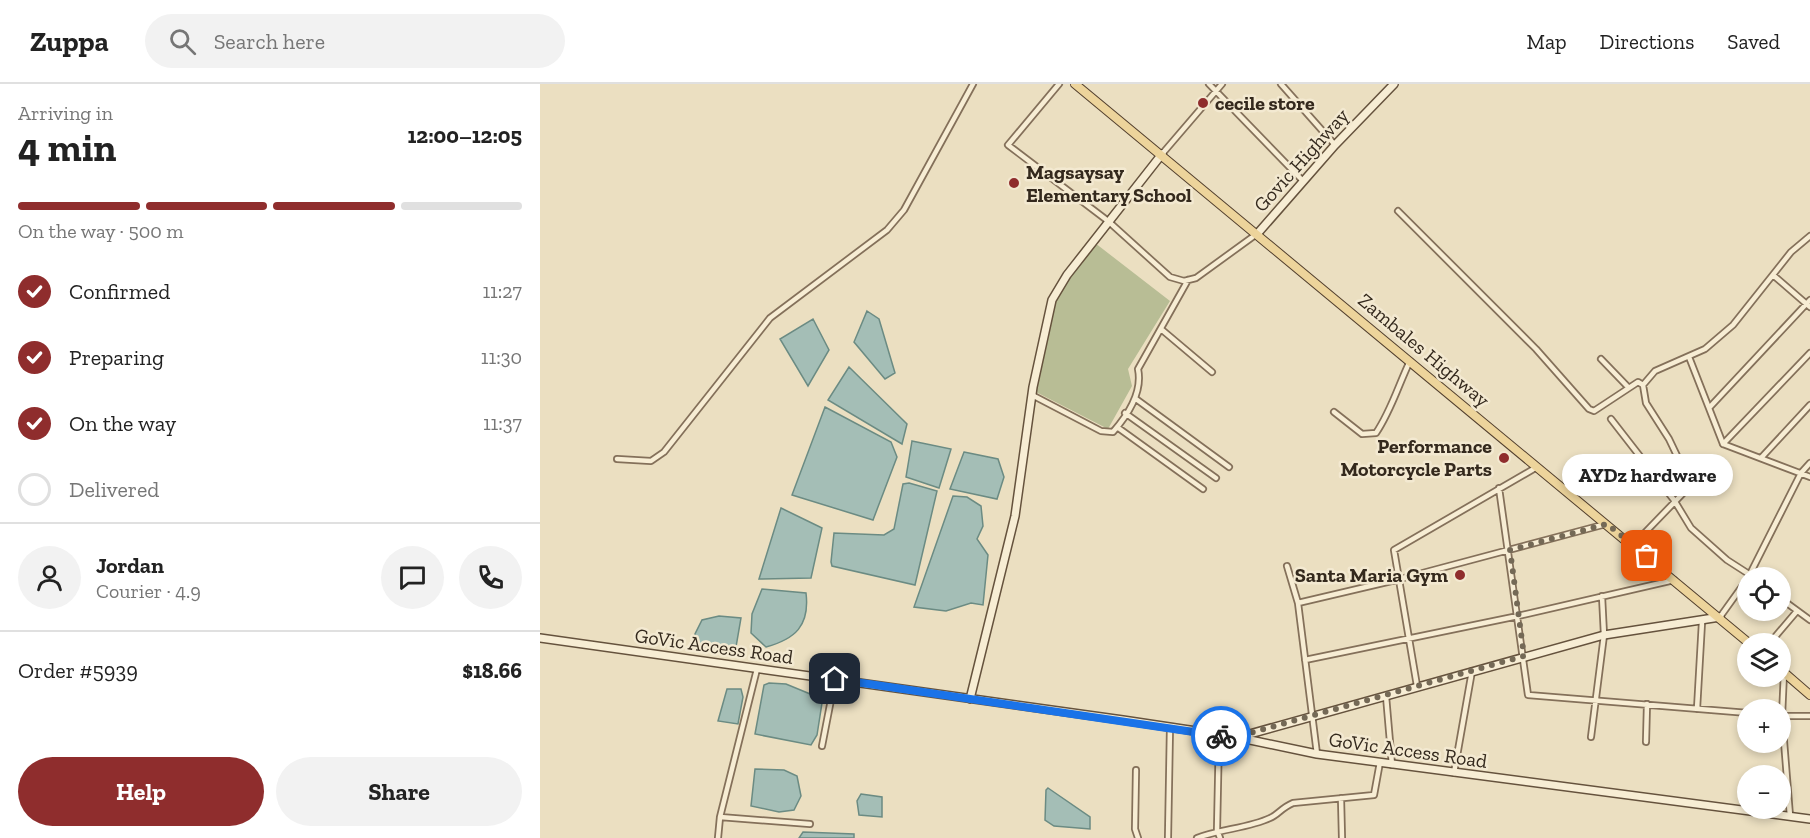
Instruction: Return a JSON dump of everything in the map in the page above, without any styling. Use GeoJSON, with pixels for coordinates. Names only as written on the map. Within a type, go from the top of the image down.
{"type":"FeatureCollection","features":[{"type":"Feature","properties":{"kind":"main road","name":"Zambales Highway"},"geometry":{"type":"LineString","coordinates":[[1075,84],[1738,633]]}},
{"type":"Feature","properties":{"kind":"main road","name":"Govic Highway"},"geometry":{"type":"LineString","coordinates":[[1258,234],[1335,145],[1394,84]]}},
{"type":"Feature","properties":{"kind":"main road"},"geometry":{"type":"LineString","coordinates":[[970,699],[1015,516],[1032,395],[1052,300],[1067,275],[1162,154]]}},
{"type":"Feature","properties":{"kind":"main road"},"geometry":{"type":"LineString","coordinates":[[1236,737],[1604,635],[1702,622],[1720,617]]}},
{"type":"Feature","properties":{"kind":"main road","name":"GoVic Access Road"},"geometry":{"type":"LineString","coordinates":[[540,638],[1170,727],[1236,737],[1317,754],[1392,765],[1737,809]]}},
{"type":"Feature","properties":{"kind":"main road"},"geometry":{"type":"LineString","coordinates":[[1791,678],[1810,695]]}},
{"type":"Feature","properties":{"kind":"main road","name":"GoVic Access Road"},"geometry":{"type":"LineString","coordinates":[[1791,816],[1810,819]]}},
{"type":"Feature","properties":{"kind":"street"},"geometry":{"type":"LineString","coordinates":[[617,459],[651,461],[664,452],[770,318],[887,230],[904,210],[973,84]]}},
{"type":"Feature","properties":{"kind":"street"},"geometry":{"type":"LineString","coordinates":[[1059,84],[1008,145],[1108,221],[1170,277],[1188,280],[1196,278],[1258,234]]}},
{"type":"Feature","properties":{"kind":"street"},"geometry":{"type":"LineString","coordinates":[[1209,84],[1303,181]]}},
{"type":"Feature","properties":{"kind":"street"},"geometry":{"type":"LineString","coordinates":[[1162,154],[1222,84]]}},
{"type":"Feature","properties":{"kind":"street"},"geometry":{"type":"LineString","coordinates":[[1281,84],[1335,145]]}},
{"type":"Feature","properties":{"kind":"street"},"geometry":{"type":"LineString","coordinates":[[1398,211],[1536,349],[1589,409],[1594,411],[1638,382],[1643,385]]}},
{"type":"Feature","properties":{"kind":"street"},"geometry":{"type":"LineString","coordinates":[[1643,385],[1655,371],[1705,349],[1733,324],[1791,252],[1810,236]]}},
{"type":"Feature","properties":{"kind":"street"},"geometry":{"type":"LineString","coordinates":[[1709,408],[1809,304],[1773,275]]}},
{"type":"Feature","properties":{"kind":"street"},"geometry":{"type":"LineString","coordinates":[[1032,395],[1101,431],[1113,432],[1136,399],[1139,386],[1138,369],[1188,280]]}},
{"type":"Feature","properties":{"kind":"street"},"geometry":{"type":"LineString","coordinates":[[1161,329],[1212,372]]}},
{"type":"Feature","properties":{"kind":"street"},"geometry":{"type":"LineString","coordinates":[[1723,444],[1810,353]]}},
{"type":"Feature","properties":{"kind":"street"},"geometry":{"type":"LineString","coordinates":[[1689,357],[1723,444],[1810,477]]}},
{"type":"Feature","properties":{"kind":"street"},"geometry":{"type":"LineString","coordinates":[[1601,359],[1628,387]]}},
{"type":"Feature","properties":{"kind":"street"},"geometry":{"type":"LineString","coordinates":[[1334,412],[1362,434],[1376,433],[1389,415],[1397,387],[1411,360]]}},
{"type":"Feature","properties":{"kind":"street"},"geometry":{"type":"LineString","coordinates":[[1633,545],[1691,485],[1669,439],[1646,402],[1643,385]]}},
{"type":"Feature","properties":{"kind":"street"},"geometry":{"type":"LineString","coordinates":[[1136,399],[1229,467]]}},
{"type":"Feature","properties":{"kind":"street"},"geometry":{"type":"LineString","coordinates":[[1761,458],[1810,405]]}},
{"type":"Feature","properties":{"kind":"street"},"geometry":{"type":"LineString","coordinates":[[1125,413],[1216,478]]}},
{"type":"Feature","properties":{"kind":"street"},"geometry":{"type":"LineString","coordinates":[[1611,419],[1674,500],[1691,528],[1737,568]]}},
{"type":"Feature","properties":{"kind":"street"},"geometry":{"type":"LineString","coordinates":[[1117,427],[1203,489]]}},
{"type":"Feature","properties":{"kind":"street"},"geometry":{"type":"LineString","coordinates":[[1564,488],[1641,459]]}},
{"type":"Feature","properties":{"kind":"street"},"geometry":{"type":"LineString","coordinates":[[1755,567],[1800,473],[1810,463]]}},
{"type":"Feature","properties":{"kind":"street"},"geometry":{"type":"LineString","coordinates":[[1417,686],[1394,550],[1538,466]]}},
{"type":"Feature","properties":{"kind":"street"},"geometry":{"type":"LineString","coordinates":[[1499,488],[1510,550],[1528,695],[1737,712]]}},
{"type":"Feature","properties":{"kind":"street"},"geometry":{"type":"LineString","coordinates":[[1298,603],[1400,579],[1607,524]]}},
{"type":"Feature","properties":{"kind":"street"},"geometry":{"type":"LineString","coordinates":[[1287,566],[1298,603],[1317,754]]}},
{"type":"Feature","properties":{"kind":"street"},"geometry":{"type":"LineString","coordinates":[[1305,660],[1518,616],[1674,580]]}},
{"type":"Feature","properties":{"kind":"street"},"geometry":{"type":"LineString","coordinates":[[1720,617],[1737,594]]}},
{"type":"Feature","properties":{"kind":"street"},"geometry":{"type":"LineString","coordinates":[[1591,737],[1604,635],[1602,596]]}},
{"type":"Feature","properties":{"kind":"street"},"geometry":{"type":"LineString","coordinates":[[1791,606],[1810,620]]}},
{"type":"Feature","properties":{"kind":"street"},"geometry":{"type":"LineString","coordinates":[[1778,633],[1797,611]]}},
{"type":"Feature","properties":{"kind":"street"},"geometry":{"type":"LineString","coordinates":[[1697,708],[1702,622]]}},
{"type":"Feature","properties":{"kind":"street"},"geometry":{"type":"LineString","coordinates":[[718,838],[720,817],[758,668]]}},
{"type":"Feature","properties":{"kind":"street"},"geometry":{"type":"LineString","coordinates":[[1454,773],[1472,671]]}},
{"type":"Feature","properties":{"kind":"street"},"geometry":{"type":"LineString","coordinates":[[822,746],[835,679]]}},
{"type":"Feature","properties":{"kind":"street"},"geometry":{"type":"LineString","coordinates":[[1386,695],[1392,765]]}},
{"type":"Feature","properties":{"kind":"street"},"geometry":{"type":"LineString","coordinates":[[1646,742],[1647,704]]}},
{"type":"Feature","properties":{"kind":"street"},"geometry":{"type":"LineString","coordinates":[[1791,716],[1810,716]]}},
{"type":"Feature","properties":{"kind":"street"},"geometry":{"type":"LineString","coordinates":[[1168,838],[1170,727]]}},
{"type":"Feature","properties":{"kind":"street"},"geometry":{"type":"LineString","coordinates":[[1220,735],[1217,830],[1220,838]]}},
{"type":"Feature","properties":{"kind":"street"},"geometry":{"type":"LineString","coordinates":[[1197,838],[1217,830],[1272,818],[1281,808],[1293,803],[1374,795],[1380,762]]}},
{"type":"Feature","properties":{"kind":"street"},"geometry":{"type":"LineString","coordinates":[[1136,770],[1135,830],[1138,838]]}},
{"type":"Feature","properties":{"kind":"street"},"geometry":{"type":"LineString","coordinates":[[1341,798],[1342,838]]}},
{"type":"Feature","properties":{"kind":"street"},"geometry":{"type":"LineString","coordinates":[[720,817],[810,824]]}},
{"type":"Feature","properties":{"kind":"green space"},"geometry":{"type":"Polygon","coordinates":[[[1095,243],[1170,301],[1128,369],[1132,386],[1108,429],[1036,392],[1054,298],[1095,243]]]}},
{"type":"Feature","properties":{"kind":"green space"},"geometry":{"type":"Polygon","coordinates":[[[1654,543],[1670,556],[1664,563],[1649,549],[1654,543]]]}},
{"type":"Feature","properties":{"kind":"water"},"geometry":{"type":"Polygon","coordinates":[[[867,311],[879,319],[895,373],[885,379],[854,342],[867,311]]]}},
{"type":"Feature","properties":{"kind":"water"},"geometry":{"type":"Polygon","coordinates":[[[813,319],[829,350],[808,386],[780,339],[813,319]]]}},
{"type":"Feature","properties":{"kind":"water"},"geometry":{"type":"Polygon","coordinates":[[[849,367],[907,424],[902,444],[828,400],[849,367]]]}},
{"type":"Feature","properties":{"kind":"water"},"geometry":{"type":"Polygon","coordinates":[[[825,407],[891,442],[897,457],[873,520],[792,495],[825,407]]]}},
{"type":"Feature","properties":{"kind":"water"},"geometry":{"type":"Polygon","coordinates":[[[912,441],[951,449],[939,488],[906,477],[912,441]]]}},
{"type":"Feature","properties":{"kind":"water"},"geometry":{"type":"Polygon","coordinates":[[[964,452],[998,459],[1004,477],[997,499],[950,489],[964,452]]]}},
{"type":"Feature","properties":{"kind":"water"},"geometry":{"type":"Polygon","coordinates":[[[909,483],[937,491],[915,585],[832,566],[834,533],[884,535],[894,529],[903,484],[909,483]]]}},
{"type":"Feature","properties":{"kind":"water"},"geometry":{"type":"Polygon","coordinates":[[[953,496],[967,497],[981,506],[983,526],[977,539],[988,555],[983,605],[971,603],[946,611],[914,607],[953,496]]]}},
{"type":"Feature","properties":{"kind":"water"},"geometry":{"type":"Polygon","coordinates":[[[781,508],[822,528],[811,578],[759,579],[781,508]]]}},
{"type":"Feature","properties":{"kind":"water"},"geometry":{"type":"Polygon","coordinates":[[[762,589],[806,593],[807,604],[806,614],[798,629],[785,640],[766,647],[751,633],[752,614],[762,589]]]}},
{"type":"Feature","properties":{"kind":"water"},"geometry":{"type":"Polygon","coordinates":[[[719,616],[741,618],[736,647],[726,646],[713,654],[696,645],[695,634],[702,620],[719,616]]]}},
{"type":"Feature","properties":{"kind":"water"},"geometry":{"type":"Polygon","coordinates":[[[786,684],[815,696],[822,703],[817,735],[811,745],[755,734],[764,685],[786,684]]]}},
{"type":"Feature","properties":{"kind":"water"},"geometry":{"type":"Polygon","coordinates":[[[727,689],[741,689],[743,697],[738,724],[718,721],[727,689]]]}},
{"type":"Feature","properties":{"kind":"water"},"geometry":{"type":"Polygon","coordinates":[[[755,769],[784,770],[797,776],[801,796],[794,810],[779,812],[751,806],[755,769]]]}},
{"type":"Feature","properties":{"kind":"water"},"geometry":{"type":"Polygon","coordinates":[[[1048,788],[1090,817],[1090,829],[1054,826],[1045,820],[1046,790],[1048,788]]]}},
{"type":"Feature","properties":{"kind":"water"},"geometry":{"type":"Polygon","coordinates":[[[861,794],[882,797],[882,817],[859,815],[857,801],[861,794]]]}},
{"type":"Feature","properties":{"kind":"water"},"geometry":{"type":"Polygon","coordinates":[[[803,832],[854,834],[854,838],[799,838],[803,832]]]}},
{"type":"Feature","properties":{"kind":"way so far"},"geometry":{"type":"LineString","coordinates":[[1221,736],[1236,737],[1524,656],[1510,550],[1607,524],[1647,556]]}},
{"type":"Feature","properties":{"kind":"place","name":"cecile store"},"geometry":{"type":"Point","coordinates":[1203,103]}},
{"type":"Feature","properties":{"kind":"place","name":"Magsaysay Elementary School"},"geometry":{"type":"Point","coordinates":[1014,183]}},
{"type":"Feature","properties":{"kind":"place","name":"Performance Motorcycle Parts"},"geometry":{"type":"Point","coordinates":[1504,458]}},
{"type":"Feature","properties":{"kind":"place","name":"AYDz hardware"},"geometry":{"type":"Point","coordinates":[1647,556]}},
{"type":"Feature","properties":{"kind":"place","name":"Santa Maria Gym"},"geometry":{"type":"Point","coordinates":[1460,575]}},
{"type":"Feature","properties":{"kind":"route"},"geometry":{"type":"LineString","coordinates":[[835,679],[1221,736]]}}]}
